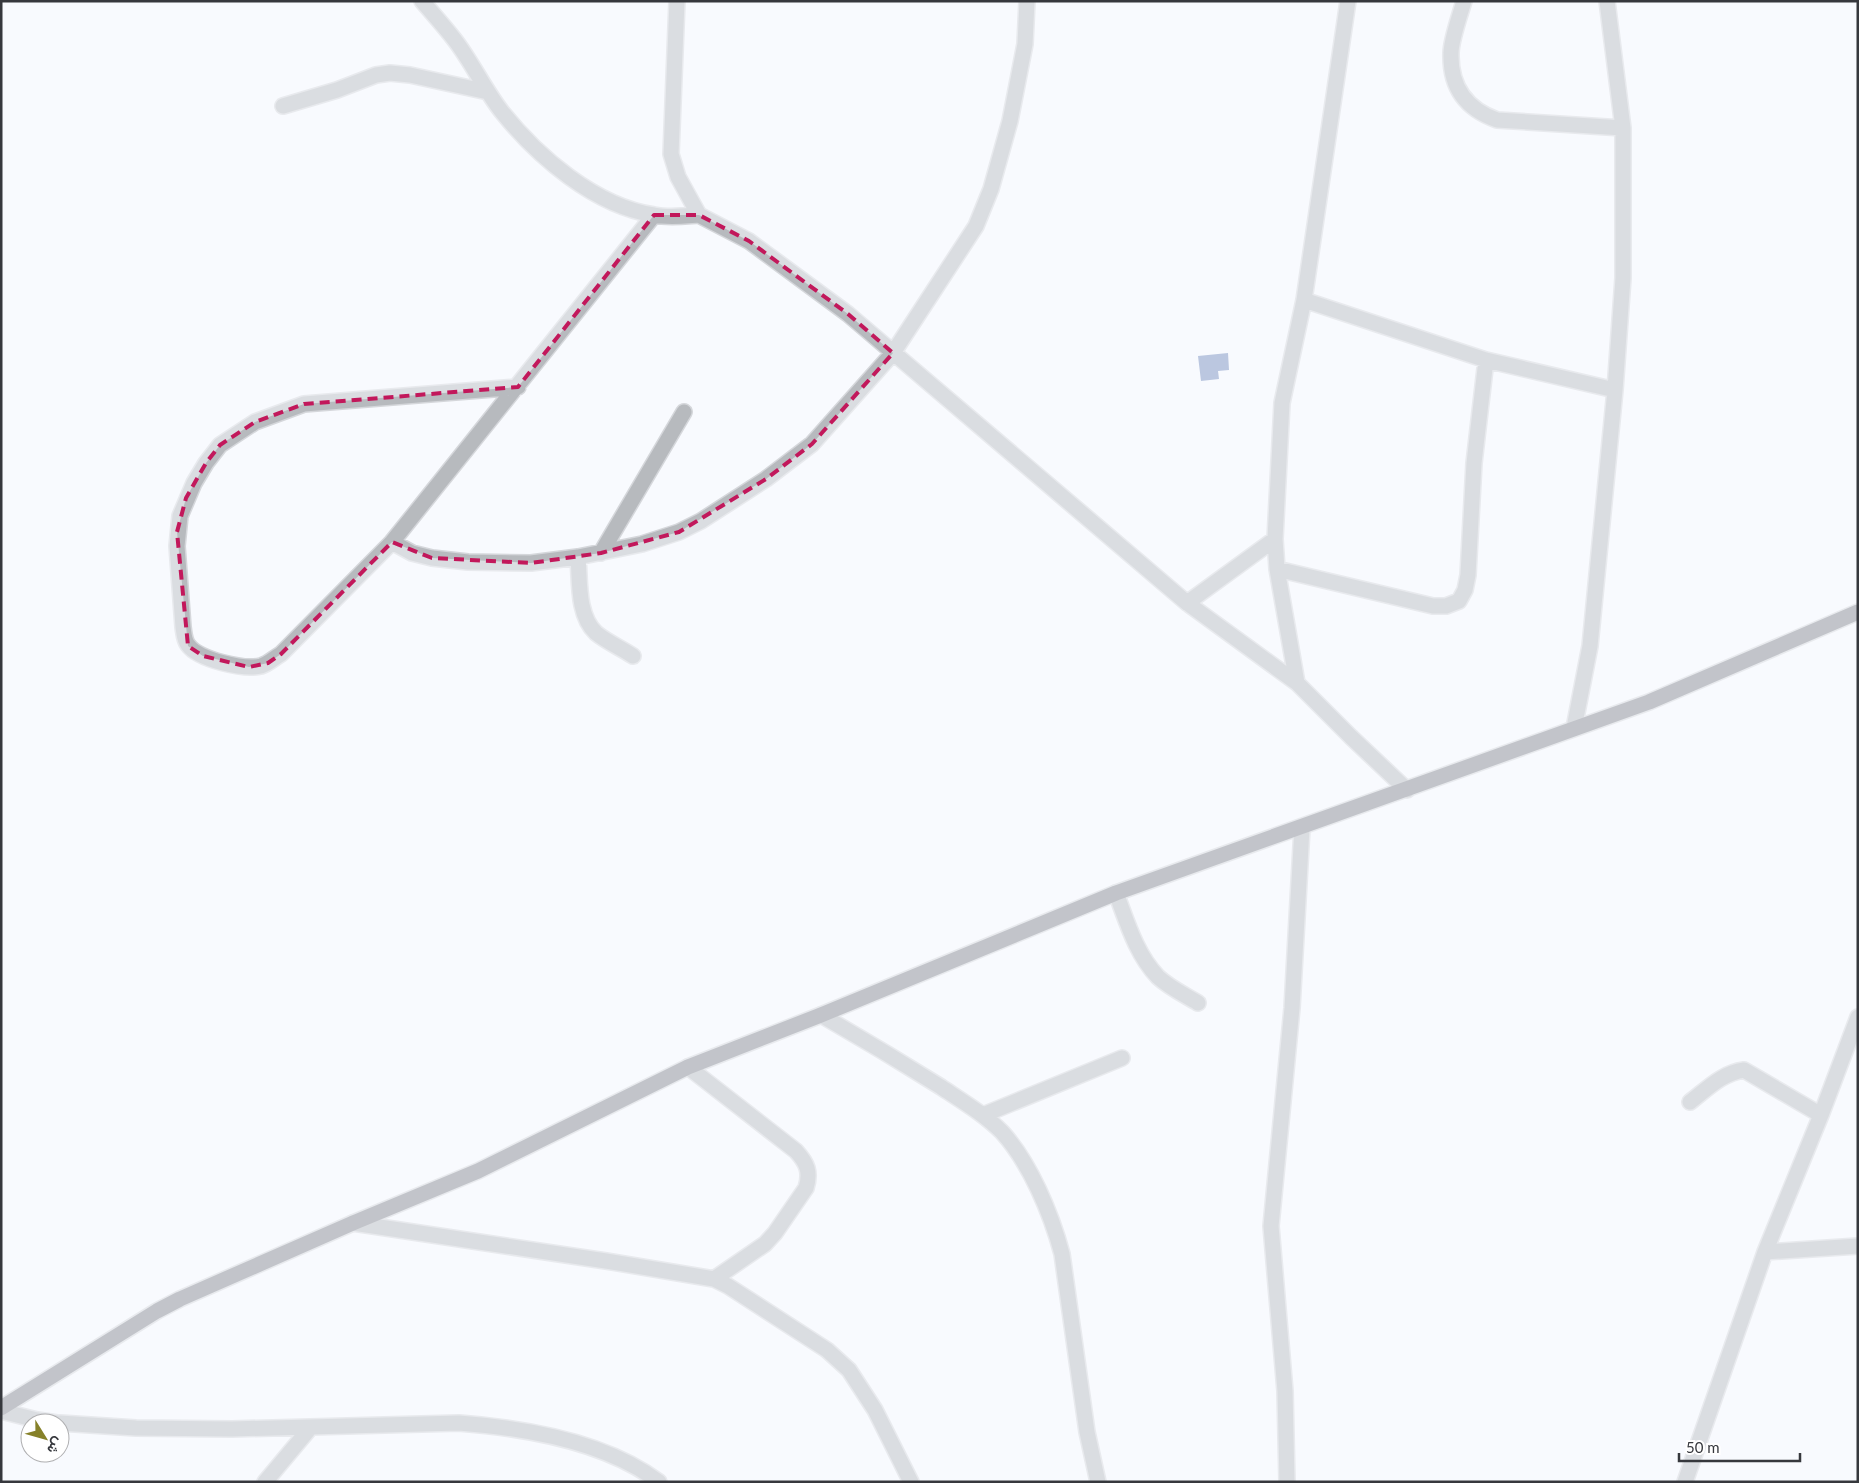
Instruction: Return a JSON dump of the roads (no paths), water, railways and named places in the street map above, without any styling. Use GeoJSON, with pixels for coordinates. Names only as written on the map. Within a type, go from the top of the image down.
{"type":"FeatureCollection","features":[{"type":"Feature","properties":{"kind":"main road"},"geometry":{"type":"LineString","coordinates":[[1,1409],[157,1311],[209,1286],[499,1161],[688,1067],[1116,893],[1302,828],[1649,702],[1858,612]]}},
{"type":"Feature","properties":{"kind":"street"},"geometry":{"type":"LineString","coordinates":[[422,1],[454,39],[503,113],[536,147],[592,192],[635,211],[671,217],[699,215],[749,241],[848,314],[1187,603],[1298,683],[1350,737],[1407,790]]}},
{"type":"Feature","properties":{"kind":"street"},"geometry":{"type":"LineString","coordinates":[[677,1],[670,154],[678,177],[699,215]]}},
{"type":"Feature","properties":{"kind":"street"},"geometry":{"type":"LineString","coordinates":[[392,542],[412,553],[432,558],[468,562],[531,563],[578,557],[642,544],[679,532],[701,521],[766,479],[812,444],[893,352],[976,226],[991,189],[1010,121],[1025,44],[1027,1]]}},
{"type":"Feature","properties":{"kind":"street"},"geometry":{"type":"LineString","coordinates":[[1298,683],[1277,569],[1275,539],[1282,404],[1304,300],[1348,1]]}},
{"type":"Feature","properties":{"kind":"street"},"geometry":{"type":"LineString","coordinates":[[1464,1],[1450,52],[1453,76],[1458,92],[1481,114],[1497,120],[1623,128]]}},
{"type":"Feature","properties":{"kind":"street"},"geometry":{"type":"LineString","coordinates":[[1574,728],[1590,646],[1615,390],[1623,278],[1623,128],[1607,1]]}},
{"type":"Feature","properties":{"kind":"street"},"geometry":{"type":"LineString","coordinates":[[283,106],[337,90],[376,75],[390,73],[410,75],[488,92]]}},
{"type":"Feature","properties":{"kind":"street"},"geometry":{"type":"LineString","coordinates":[[518,387],[304,404],[254,422],[220,445],[194,483],[186,498],[180,516],[177,546],[185,638],[188,646],[196,652],[219,661],[249,667],[268,663],[280,654],[392,542],[518,387],[654,215]]}},
{"type":"Feature","properties":{"kind":"street"},"geometry":{"type":"LineString","coordinates":[[1304,300],[1486,360],[1615,390]]}},
{"type":"Feature","properties":{"kind":"street"},"geometry":{"type":"LineString","coordinates":[[1277,569],[1432,606],[1446,606],[1459,601],[1468,576],[1474,463],[1486,360]]}},
{"type":"Feature","properties":{"kind":"street"},"geometry":{"type":"LineString","coordinates":[[601,553],[684,412]]}},
{"type":"Feature","properties":{"kind":"street"},"geometry":{"type":"LineString","coordinates":[[1187,603],[1275,539]]}},
{"type":"Feature","properties":{"kind":"street"},"geometry":{"type":"LineString","coordinates":[[578,557],[581,599],[586,619],[596,632],[633,656]]}},
{"type":"Feature","properties":{"kind":"street"},"geometry":{"type":"LineString","coordinates":[[1287,1482],[1284,1382],[1271,1226],[1292,1008],[1302,828]]}},
{"type":"Feature","properties":{"kind":"street"},"geometry":{"type":"LineString","coordinates":[[1116,893],[1132,937],[1146,961],[1158,976],[1170,986],[1198,1002]]}},
{"type":"Feature","properties":{"kind":"street"},"geometry":{"type":"LineString","coordinates":[[821,1014],[886,1052],[983,1114],[1018,1152],[1039,1192],[1056,1232],[1066,1276],[1087,1432],[1098,1482]]}},
{"type":"Feature","properties":{"kind":"street"},"geometry":{"type":"LineString","coordinates":[[1685,1482],[1765,1252],[1858,1017]]}},
{"type":"Feature","properties":{"kind":"street"},"geometry":{"type":"LineString","coordinates":[[983,1114],[1122,1058]]}},
{"type":"Feature","properties":{"kind":"street"},"geometry":{"type":"LineString","coordinates":[[688,1067],[796,1151],[805,1161],[808,1170],[809,1180],[806,1188],[771,1239],[760,1249],[714,1279]]}},
{"type":"Feature","properties":{"kind":"street"},"geometry":{"type":"LineString","coordinates":[[1690,1102],[1720,1078],[1732,1072],[1744,1070],[1821,1114]]}},
{"type":"Feature","properties":{"kind":"street"},"geometry":{"type":"LineString","coordinates":[[353,1223],[714,1279],[750,1298],[827,1350],[848,1370],[872,1404],[911,1482]]}},
{"type":"Feature","properties":{"kind":"street"},"geometry":{"type":"LineString","coordinates":[[1765,1252],[1858,1246]]}},
{"type":"Feature","properties":{"kind":"street"},"geometry":{"type":"LineString","coordinates":[[1,1409],[20,1415]]}},
{"type":"Feature","properties":{"kind":"street"},"geometry":{"type":"LineString","coordinates":[[70,1424],[136,1428],[311,1427],[459,1423],[514,1429],[576,1444],[613,1456],[640,1468],[659,1482]]}},
{"type":"Feature","properties":{"kind":"street"},"geometry":{"type":"LineString","coordinates":[[265,1482],[311,1427]]}}]}
